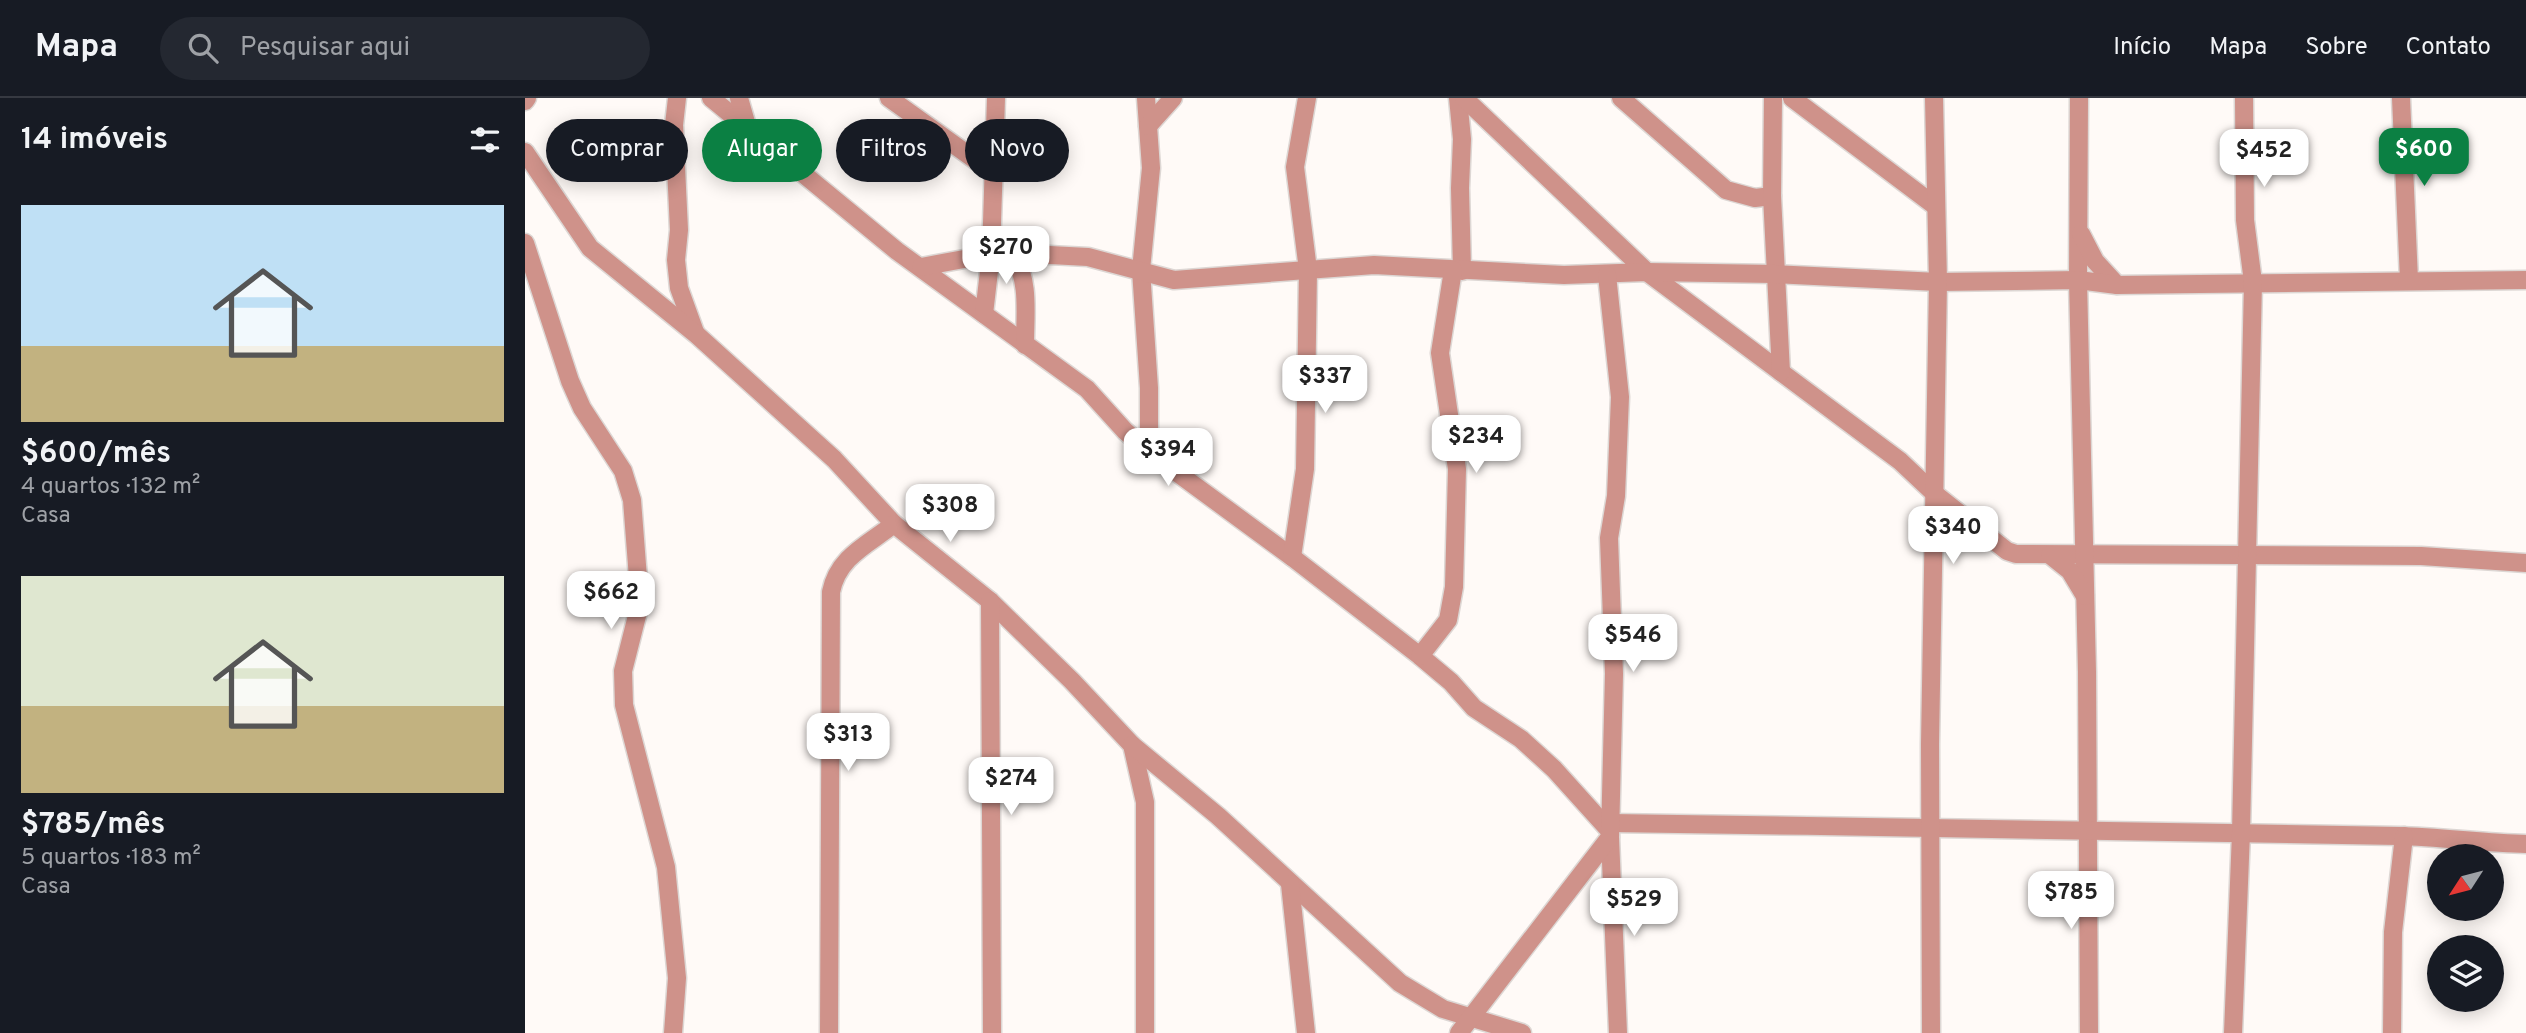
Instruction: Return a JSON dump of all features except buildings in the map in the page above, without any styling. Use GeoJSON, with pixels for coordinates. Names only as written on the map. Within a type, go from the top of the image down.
{"type":"FeatureCollection","features":[{"type":"Feature","properties":{"kind":"street"},"geometry":{"type":"LineString","coordinates":[[677,98],[674,125],[679,288],[697,335]]}},
{"type":"Feature","properties":{"kind":"street"},"geometry":{"type":"LineString","coordinates":[[711,98],[738,119]]}},
{"type":"Feature","properties":{"kind":"street"},"geometry":{"type":"LineString","coordinates":[[740,98],[745,119]]}},
{"type":"Feature","properties":{"kind":"street"},"geometry":{"type":"LineString","coordinates":[[888,98],[965,154]]}},
{"type":"Feature","properties":{"kind":"street"},"geometry":{"type":"LineString","coordinates":[[995,119],[996,98]]}},
{"type":"Feature","properties":{"kind":"street"},"geometry":{"type":"LineString","coordinates":[[1146,98],[1150,194],[1141,270],[1149,388],[1149,452]]}},
{"type":"Feature","properties":{"kind":"street"},"geometry":{"type":"LineString","coordinates":[[1149,126],[1173,98]]}},
{"type":"Feature","properties":{"kind":"street"},"geometry":{"type":"LineString","coordinates":[[1292,557],[1305,469],[1308,270],[1295,167],[1307,98]]}},
{"type":"Feature","properties":{"kind":"street"},"geometry":{"type":"LineString","coordinates":[[1420,656],[1448,620],[1454,587],[1457,469],[1440,354],[1458,271],[1462,139],[1458,98]]}},
{"type":"Feature","properties":{"kind":"street"},"geometry":{"type":"LineString","coordinates":[[1464,98],[1647,272],[1910,469],[1935,495],[2007,551],[2050,555],[2421,556],[2526,564]]}},
{"type":"Feature","properties":{"kind":"street"},"geometry":{"type":"LineString","coordinates":[[1621,98],[1726,190],[1755,198],[1772,196]]}},
{"type":"Feature","properties":{"kind":"street"},"geometry":{"type":"LineString","coordinates":[[1773,98],[1772,196],[1781,372]]}},
{"type":"Feature","properties":{"kind":"street"},"geometry":{"type":"LineString","coordinates":[[1792,98],[1934,205]]}},
{"type":"Feature","properties":{"kind":"street"},"geometry":{"type":"LineString","coordinates":[[1931,1033],[1938,282],[1934,205],[1934,98]]}},
{"type":"Feature","properties":{"kind":"street"},"geometry":{"type":"LineString","coordinates":[[2079,98],[2078,280],[2085,555],[2089,1033]]}},
{"type":"Feature","properties":{"kind":"street"},"geometry":{"type":"LineString","coordinates":[[2233,1033],[2241,833],[2253,282],[2245,220],[2244,98]]}},
{"type":"Feature","properties":{"kind":"street"},"geometry":{"type":"LineString","coordinates":[[2401,98],[2409,280]]}},
{"type":"Feature","properties":{"kind":"street"},"geometry":{"type":"LineString","coordinates":[[525,152],[590,248],[697,335],[834,459],[894,524],[991,601],[1132,745],[1218,816],[1389,974],[1443,1009],[1522,1033]]}},
{"type":"Feature","properties":{"kind":"street"},"geometry":{"type":"LineString","coordinates":[[814,182],[897,251],[1087,388],[1125,431],[1149,452],[1292,557],[1420,656],[1474,708],[1533,748],[1610,830],[2089,830],[2404,836],[2491,845],[2526,844]]}},
{"type":"Feature","properties":{"kind":"street"},"geometry":{"type":"LineString","coordinates":[[984,314],[991,254],[992,182]]}},
{"type":"Feature","properties":{"kind":"street"},"geometry":{"type":"LineString","coordinates":[[2079,231],[2095,261],[2117,285]]}},
{"type":"Feature","properties":{"kind":"street"},"geometry":{"type":"LineString","coordinates":[[525,243],[570,381],[582,408],[622,471],[632,500],[640,604],[631,629],[624,671],[624,705],[666,867],[677,978],[673,1033]]}},
{"type":"Feature","properties":{"kind":"street"},"geometry":{"type":"LineString","coordinates":[[921,267],[991,254],[1013,253],[1088,257],[1174,280],[1374,265],[1458,271],[1607,275],[1647,272],[1775,274],[1938,282],[2078,280],[2117,285],[2526,280]]}},
{"type":"Feature","properties":{"kind":"street"},"geometry":{"type":"LineString","coordinates":[[1013,253],[1023,271],[1027,286],[1025,345]]}},
{"type":"Feature","properties":{"kind":"street"},"geometry":{"type":"LineString","coordinates":[[1607,275],[1620,397],[1616,496],[1609,538],[1614,674],[1610,830],[1618,1033]]}},
{"type":"Feature","properties":{"kind":"street"},"geometry":{"type":"LineString","coordinates":[[829,1033],[831,592],[835,572],[846,560],[894,524]]}},
{"type":"Feature","properties":{"kind":"street"},"geometry":{"type":"LineString","coordinates":[[2050,555],[2070,572],[2085,596]]}},
{"type":"Feature","properties":{"kind":"street"},"geometry":{"type":"LineString","coordinates":[[991,601],[992,1033]]}},
{"type":"Feature","properties":{"kind":"street"},"geometry":{"type":"LineString","coordinates":[[1132,745],[1145,802],[1145,1033]]}},
{"type":"Feature","properties":{"kind":"street"},"geometry":{"type":"LineString","coordinates":[[1459,1033],[1610,830]]}},
{"type":"Feature","properties":{"kind":"street"},"geometry":{"type":"LineString","coordinates":[[2392,1033],[2393,932],[2404,836]]}},
{"type":"Feature","properties":{"kind":"street"},"geometry":{"type":"LineString","coordinates":[[1290,884],[1306,1033]]}},
{"type":"Feature","properties":{"kind":"street"},"geometry":{"type":"LineString","coordinates":[[1443,1009],[1453,1033]]}}]}
